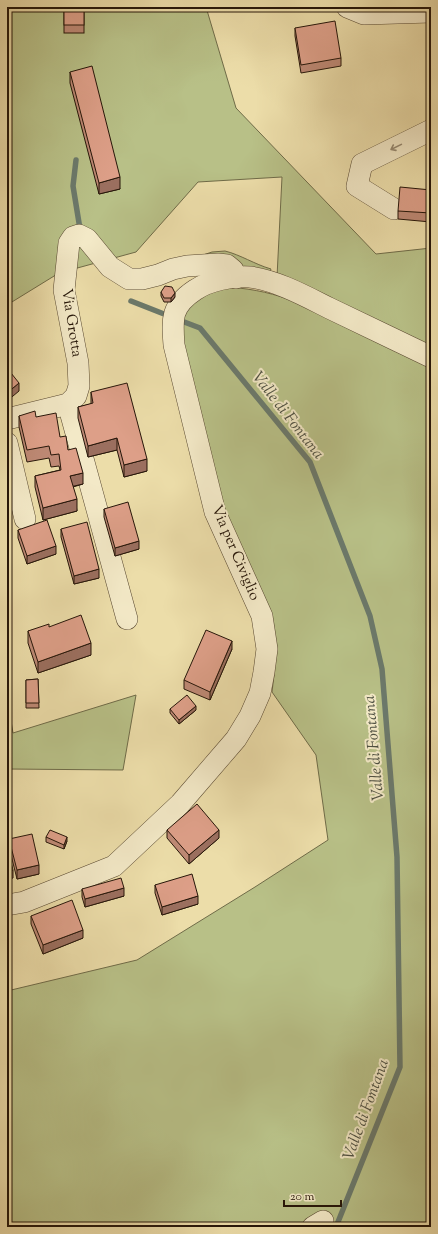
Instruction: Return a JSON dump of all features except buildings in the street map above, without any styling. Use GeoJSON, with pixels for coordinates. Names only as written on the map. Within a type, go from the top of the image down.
{"type":"FeatureCollection","features":[{"type":"Feature","properties":{"kind":"street"},"geometry":{"type":"LineString","coordinates":[[347,7],[364,14],[431,12]]}},
{"type":"Feature","properties":{"kind":"street"},"geometry":{"type":"LineString","coordinates":[[394,209],[357,186],[362,164],[431,130]]}},
{"type":"Feature","properties":{"kind":"street","name":"Via Grotta"},"geometry":{"type":"LineString","coordinates":[[68,404],[76,396],[79,386],[78,363],[64,290],[69,243],[73,237],[79,235],[87,239],[110,267],[129,279],[142,279],[187,266],[218,264],[227,265],[233,270],[236,278]]}},
{"type":"Feature","properties":{"kind":"street","name":"Via per Civiglio"},"geometry":{"type":"LineString","coordinates":[[7,905],[24,902],[114,866],[180,804],[221,757],[236,739],[250,716],[260,692],[267,649],[262,616],[215,512],[184,391],[174,345],[172,324],[175,311],[183,298],[201,286],[215,280],[250,278],[273,283],[300,294],[431,357]]}},
{"type":"Feature","properties":{"kind":"street"},"geometry":{"type":"LineString","coordinates":[[7,419],[68,404],[127,619]]}},
{"type":"Feature","properties":{"kind":"street"},"geometry":{"type":"LineString","coordinates":[[7,443],[25,519]]}},
{"type":"Feature","properties":{"kind":"green space"},"geometry":{"type":"Polygon","coordinates":[[[7,7],[206,7],[236,108],[376,254],[431,248],[431,350],[277,277],[282,177],[198,182],[136,252],[59,273],[7,305],[7,7]]]}},
{"type":"Feature","properties":{"kind":"green space"},"geometry":{"type":"Polygon","coordinates":[[[225,251],[271,269],[269,274],[203,255],[212,252],[225,251]]]}},
{"type":"Feature","properties":{"kind":"green space"},"geometry":{"type":"Polygon","coordinates":[[[221,287],[256,291],[288,299],[318,311],[431,363],[431,1227],[7,1227],[7,991],[137,960],[328,840],[316,755],[272,692],[274,675],[222,509],[180,343],[186,305],[221,287]]]}},
{"type":"Feature","properties":{"kind":"green space"},"geometry":{"type":"Polygon","coordinates":[[[136,695],[123,770],[7,769],[7,709],[9,709],[13,733],[136,695]]]}},
{"type":"Feature","properties":{"kind":"waterway","name":"Valle di Fontana"},"geometry":{"type":"LineString","coordinates":[[76,160],[73,186],[80,229]]}},
{"type":"Feature","properties":{"kind":"waterway","name":"Valle di Fontana"},"geometry":{"type":"LineString","coordinates":[[131,301],[164,314]]}},
{"type":"Feature","properties":{"kind":"waterway","name":"Valle di Fontana"},"geometry":{"type":"LineString","coordinates":[[179,320],[200,328],[310,462],[370,616],[382,669],[397,857],[400,1067],[336,1227]]}}]}
